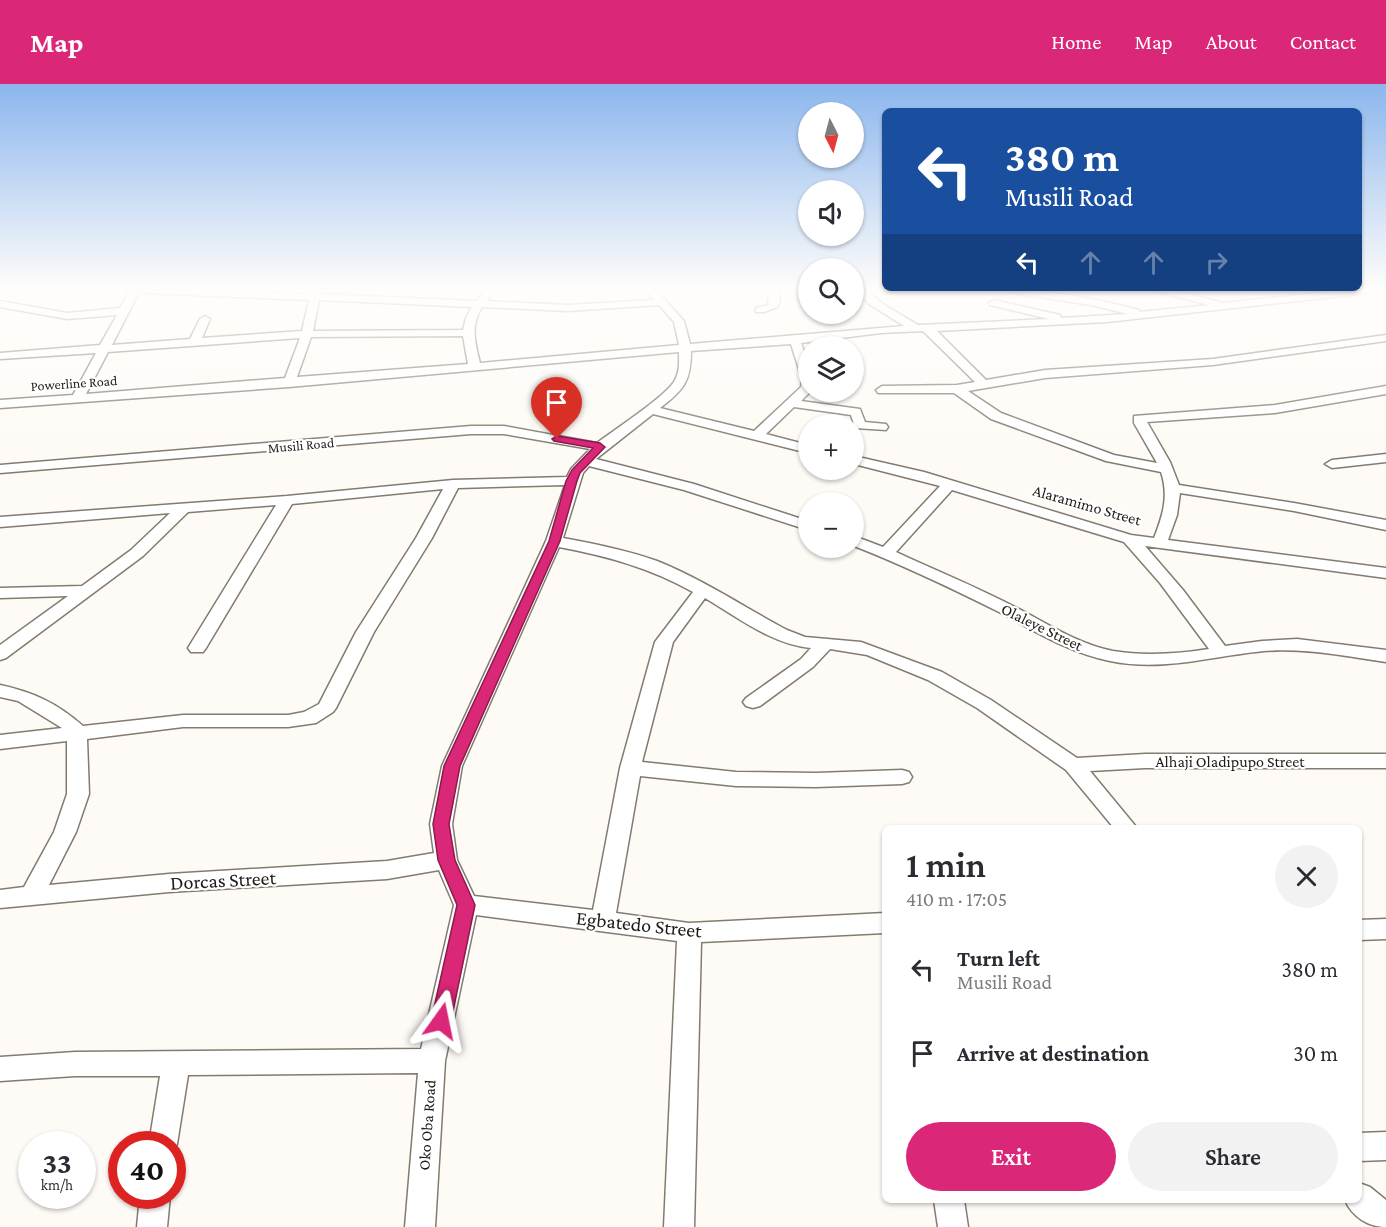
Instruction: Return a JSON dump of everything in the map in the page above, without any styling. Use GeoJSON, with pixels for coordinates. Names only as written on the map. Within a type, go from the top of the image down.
{"type":"FeatureCollection","features":[{"type":"Feature","properties":{"kind":"street"},"geometry":{"type":"LineString","coordinates":[[78,397],[105,343]]}},
{"type":"Feature","properties":{"kind":"street"},"geometry":{"type":"LineString","coordinates":[[0,356],[188,343]]}},
{"type":"Feature","properties":{"kind":"street"},"geometry":{"type":"LineString","coordinates":[[290,383],[304,343]]}},
{"type":"Feature","properties":{"kind":"street"},"geometry":{"type":"LineString","coordinates":[[469,343],[475,367]]}},
{"type":"Feature","properties":{"kind":"street"},"geometry":{"type":"LineString","coordinates":[[466,905],[446,860],[441,824],[452,766],[554,541],[571,481],[600,447],[667,397],[680,384],[684,371],[684,343]]}},
{"type":"Feature","properties":{"kind":"street","name":"Powerline Road"},"geometry":{"type":"LineString","coordinates":[[0,404],[290,383],[749,343]]}},
{"type":"Feature","properties":{"kind":"street"},"geometry":{"type":"LineString","coordinates":[[756,437],[807,388],[808,379],[796,343]]}},
{"type":"Feature","properties":{"kind":"street"},"geometry":{"type":"LineString","coordinates":[[944,343],[984,385]]}},
{"type":"Feature","properties":{"kind":"street"},"geometry":{"type":"LineString","coordinates":[[882,390],[957,389],[1045,374],[1213,362],[1348,343]]}},
{"type":"Feature","properties":{"kind":"street"},"geometry":{"type":"LineString","coordinates":[[957,389],[996,416],[1111,458],[1166,469]]}},
{"type":"Feature","properties":{"kind":"street"},"geometry":{"type":"LineString","coordinates":[[1160,543],[1174,510],[1174,488],[1139,419],[1275,409],[1383,393]]}},
{"type":"Feature","properties":{"kind":"street"},"geometry":{"type":"LineString","coordinates":[[791,403],[856,412],[860,425],[881,427]]}},
{"type":"Feature","properties":{"kind":"street"},"geometry":{"type":"LineString","coordinates":[[649,409],[798,447]]}},
{"type":"Feature","properties":{"kind":"street","name":"Musili Road"},"geometry":{"type":"LineString","coordinates":[[0,469],[471,430],[504,430],[600,447]]}},
{"type":"Feature","properties":{"kind":"street"},"geometry":{"type":"LineString","coordinates":[[1332,464],[1386,458]]}},
{"type":"Feature","properties":{"kind":"street"},"geometry":{"type":"LineString","coordinates":[[586,461],[689,487],[798,523]]}},
{"type":"Feature","properties":{"kind":"street","name":"Alaramimo Street"},"geometry":{"type":"LineString","coordinates":[[864,462],[919,475],[1129,539],[1386,573]]}},
{"type":"Feature","properties":{"kind":"street"},"geometry":{"type":"LineString","coordinates":[[0,522],[287,500],[453,484],[571,481]]}},
{"type":"Feature","properties":{"kind":"street"},"geometry":{"type":"LineString","coordinates":[[0,742],[76,731],[183,721],[288,721],[309,718],[326,708],[365,632],[424,538],[453,484]]}},
{"type":"Feature","properties":{"kind":"street"},"geometry":{"type":"LineString","coordinates":[[886,553],[949,485]]}},
{"type":"Feature","properties":{"kind":"street"},"geometry":{"type":"LineString","coordinates":[[1174,488],[1294,507],[1386,525]]}},
{"type":"Feature","properties":{"kind":"street"},"geometry":{"type":"LineString","coordinates":[[197,648],[287,500]]}},
{"type":"Feature","properties":{"kind":"street"},"geometry":{"type":"LineString","coordinates":[[0,654],[137,553],[184,508]]}},
{"type":"Feature","properties":{"kind":"street"},"geometry":{"type":"LineString","coordinates":[[1129,539],[1167,578],[1220,652]]}},
{"type":"Feature","properties":{"kind":"street"},"geometry":{"type":"LineString","coordinates":[[554,541],[612,552],[649,564],[781,634],[802,642],[826,643],[873,651],[935,676],[984,704],[1073,765],[1123,825]]}},
{"type":"Feature","properties":{"kind":"street","name":"Olaleye Street"},"geometry":{"type":"LineString","coordinates":[[864,545],[1004,608],[1077,646],[1096,652],[1148,659],[1187,658],[1297,644],[1386,656]]}},
{"type":"Feature","properties":{"kind":"street"},"geometry":{"type":"LineString","coordinates":[[0,593],[83,591]]}},
{"type":"Feature","properties":{"kind":"street"},"geometry":{"type":"LineString","coordinates":[[603,922],[630,768],[664,642],[702,591]]}},
{"type":"Feature","properties":{"kind":"street"},"geometry":{"type":"LineString","coordinates":[[753,702],[807,663],[826,643]]}},
{"type":"Feature","properties":{"kind":"street"},"geometry":{"type":"LineString","coordinates":[[0,691],[24,696],[61,717],[76,731],[78,794],[65,832],[31,897]]}},
{"type":"Feature","properties":{"kind":"street","name":"Alhaji Oladipupo Street"},"geometry":{"type":"LineString","coordinates":[[1073,765],[1145,761],[1386,761]]}},
{"type":"Feature","properties":{"kind":"street"},"geometry":{"type":"LineString","coordinates":[[630,768],[736,779],[902,777]]}},
{"type":"Feature","properties":{"kind":"street","name":"Dorcas Street"},"geometry":{"type":"LineString","coordinates":[[0,899],[169,883],[387,870],[446,860]]}},
{"type":"Feature","properties":{"kind":"street","name":"Egbatedo Street"},"geometry":{"type":"LineString","coordinates":[[466,905],[689,933],[854,922],[882,923]]}},
{"type":"Feature","properties":{"kind":"street","name":"Oko Oba Road"},"geometry":{"type":"LineString","coordinates":[[420,1227],[432,1061],[466,905]]}},
{"type":"Feature","properties":{"kind":"street"},"geometry":{"type":"LineString","coordinates":[[1362,930],[1386,929]]}},
{"type":"Feature","properties":{"kind":"street"},"geometry":{"type":"LineString","coordinates":[[679,1227],[689,933]]}},
{"type":"Feature","properties":{"kind":"street"},"geometry":{"type":"LineString","coordinates":[[0,1069],[75,1064],[432,1061]]}},
{"type":"Feature","properties":{"kind":"street"},"geometry":{"type":"LineString","coordinates":[[165,1131],[176,1063]]}},
{"type":"Feature","properties":{"kind":"street"},"geometry":{"type":"LineString","coordinates":[[1362,1147],[1386,1146]]}},
{"type":"Feature","properties":{"kind":"street"},"geometry":{"type":"LineString","coordinates":[[1362,1200],[1386,1219]]}},
{"type":"Feature","properties":{"kind":"street"},"geometry":{"type":"LineString","coordinates":[[949,1203],[953,1227]]}},
{"type":"Feature","properties":{"kind":"street"},"geometry":{"type":"LineString","coordinates":[[152,1227],[154,1209]]}},
{"type":"Feature","properties":{"kind":"route"},"geometry":{"type":"LineString","coordinates":[[441,1021],[466,905],[446,860],[441,824],[452,766],[554,541],[571,481],[576,472],[600,447],[557,439]]}}]}
